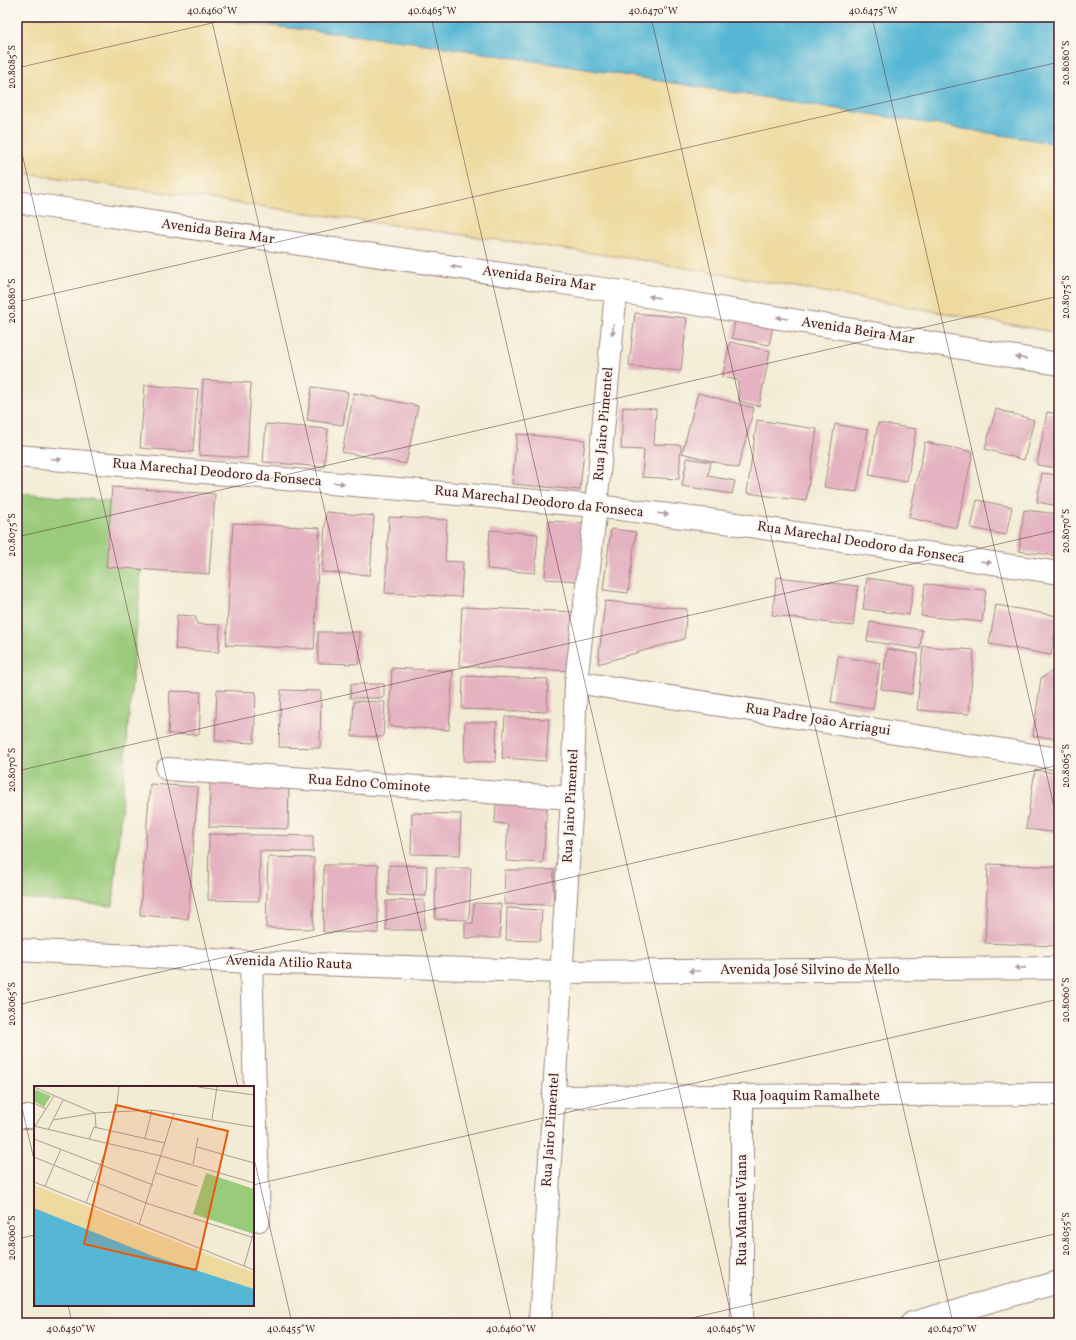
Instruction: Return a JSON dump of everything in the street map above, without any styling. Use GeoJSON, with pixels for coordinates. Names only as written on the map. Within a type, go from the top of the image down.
{"type":"FeatureCollection","features":[{"type":"Feature","properties":{"kind":"street","name":"Avenida Beira Mar"},"geometry":{"type":"LineString","coordinates":[[17,202],[616,291],[1059,364]]}},
{"type":"Feature","properties":{"kind":"street","name":"Rua Jairo Pimentel"},"geometry":{"type":"LineString","coordinates":[[540,1323],[572,798],[576,682],[596,506],[616,291]]}},
{"type":"Feature","properties":{"kind":"street","name":"Rua Marechal Deodoro da Fonseca"},"geometry":{"type":"LineString","coordinates":[[17,456],[596,506],[724,522],[1059,573]]}},
{"type":"Feature","properties":{"kind":"street","name":"Rua Padre João Arriagui"},"geometry":{"type":"LineString","coordinates":[[576,682],[1059,758]]}},
{"type":"Feature","properties":{"kind":"street","name":"Rua Edno Cominote"},"geometry":{"type":"LineString","coordinates":[[167,770],[572,798]]}},
{"type":"Feature","properties":{"kind":"street","name":"Avenida Atilio Rauta"},"geometry":{"type":"LineString","coordinates":[[17,950],[251,962],[562,972]]}},
{"type":"Feature","properties":{"kind":"street"},"geometry":{"type":"LineString","coordinates":[[251,962],[253,1086]]}},
{"type":"Feature","properties":{"kind":"street","name":"Avenida José Silvino de Mello"},"geometry":{"type":"LineString","coordinates":[[562,972],[1059,968]]}},
{"type":"Feature","properties":{"kind":"street","name":"Rua Joaquim Ramalhete"},"geometry":{"type":"LineString","coordinates":[[553,1097],[1059,1094]]}},
{"type":"Feature","properties":{"kind":"street","name":"Rua Manuel Viana"},"geometry":{"type":"LineString","coordinates":[[742,1096],[742,1323]]}},
{"type":"Feature","properties":{"kind":"street"},"geometry":{"type":"LineString","coordinates":[[17,1117],[34,1117]]}},
{"type":"Feature","properties":{"kind":"street"},"geometry":{"type":"LineString","coordinates":[[254,1126],[259,1220]]}},
{"type":"Feature","properties":{"kind":"street"},"geometry":{"type":"LineString","coordinates":[[912,1323],[1059,1282]]}},
{"type":"Feature","properties":{"kind":"green space"},"geometry":{"type":"Polygon","coordinates":[[[17,493],[147,504],[113,906],[17,898],[17,493]]]}},
{"type":"Feature","properties":{"kind":"sand"},"geometry":{"type":"Polygon","coordinates":[[[17,17],[194,17],[421,43],[1059,144],[1059,333],[641,260],[17,172],[17,17]]]}},
{"type":"Feature","properties":{"kind":"water"},"geometry":{"type":"Polygon","coordinates":[[[194,17],[1059,17],[1059,144],[421,43],[194,17]]]}},
{"type":"Feature","properties":{"kind":"building"},"geometry":{"type":"Polygon","coordinates":[[[635,313],[687,318],[681,371],[629,366],[635,313]]]}},
{"type":"Feature","properties":{"kind":"building"},"geometry":{"type":"Polygon","coordinates":[[[735,320],[773,326],[769,345],[732,338],[735,320]]]}},
{"type":"Feature","properties":{"kind":"building"},"geometry":{"type":"Polygon","coordinates":[[[730,342],[770,351],[759,406],[739,401],[738,380],[722,377],[730,342]]]}},
{"type":"Feature","properties":{"kind":"building"},"geometry":{"type":"Polygon","coordinates":[[[203,380],[251,383],[247,458],[199,455],[203,380]]]}},
{"type":"Feature","properties":{"kind":"building"},"geometry":{"type":"Polygon","coordinates":[[[145,385],[198,389],[193,452],[140,448],[145,385]]]}},
{"type":"Feature","properties":{"kind":"building"},"geometry":{"type":"Polygon","coordinates":[[[312,387],[348,392],[343,425],[307,420],[312,387]]]}},
{"type":"Feature","properties":{"kind":"building"},"geometry":{"type":"Polygon","coordinates":[[[354,393],[418,406],[406,464],[342,452],[354,393]]]}},
{"type":"Feature","properties":{"kind":"building"},"geometry":{"type":"Polygon","coordinates":[[[698,393],[754,408],[738,468],[682,453],[698,393]]]}},
{"type":"Feature","properties":{"kind":"building"},"geometry":{"type":"Polygon","coordinates":[[[623,407],[656,409],[654,444],[681,445],[679,479],[642,477],[644,450],[621,449],[623,407]]]}},
{"type":"Feature","properties":{"kind":"building"},"geometry":{"type":"Polygon","coordinates":[[[996,409],[1034,420],[1024,460],[985,449],[996,409]]]}},
{"type":"Feature","properties":{"kind":"building"},"geometry":{"type":"Polygon","coordinates":[[[1047,412],[1059,414],[1059,468],[1037,465],[1047,412]]]}},
{"type":"Feature","properties":{"kind":"building"},"geometry":{"type":"Polygon","coordinates":[[[757,420],[817,429],[806,501],[747,493],[757,420]]]}},
{"type":"Feature","properties":{"kind":"building"},"geometry":{"type":"Polygon","coordinates":[[[878,423],[916,429],[907,482],[869,475],[878,423]]]}},
{"type":"Feature","properties":{"kind":"building"},"geometry":{"type":"Polygon","coordinates":[[[266,424],[328,429],[324,467],[263,462],[266,424]]]}},
{"type":"Feature","properties":{"kind":"building"},"geometry":{"type":"Polygon","coordinates":[[[835,424],[868,430],[857,492],[824,487],[835,424]]]}},
{"type":"Feature","properties":{"kind":"building"},"geometry":{"type":"Polygon","coordinates":[[[517,434],[585,440],[580,490],[512,484],[517,434]]]}},
{"type":"Feature","properties":{"kind":"building"},"geometry":{"type":"Polygon","coordinates":[[[925,442],[973,452],[957,528],[909,518],[925,442]]]}},
{"type":"Feature","properties":{"kind":"building"},"geometry":{"type":"Polygon","coordinates":[[[687,458],[711,462],[708,476],[735,481],[732,494],[682,486],[687,458]]]}},
{"type":"Feature","properties":{"kind":"building"},"geometry":{"type":"Polygon","coordinates":[[[1042,473],[1059,475],[1059,506],[1037,502],[1042,473]]]}},
{"type":"Feature","properties":{"kind":"building"},"geometry":{"type":"Polygon","coordinates":[[[112,487],[215,494],[209,574],[106,567],[112,487]]]}},
{"type":"Feature","properties":{"kind":"building"},"geometry":{"type":"Polygon","coordinates":[[[977,500],[1012,507],[1006,535],[971,528],[977,500]]]}},
{"type":"Feature","properties":{"kind":"building"},"geometry":{"type":"Polygon","coordinates":[[[1024,510],[1059,514],[1059,556],[1019,551],[1024,510]]]}},
{"type":"Feature","properties":{"kind":"building"},"geometry":{"type":"Polygon","coordinates":[[[326,512],[374,516],[370,575],[322,572],[326,512]]]}},
{"type":"Feature","properties":{"kind":"building"},"geometry":{"type":"Polygon","coordinates":[[[389,517],[447,520],[445,561],[463,562],[461,597],[385,593],[389,517]]]}},
{"type":"Feature","properties":{"kind":"building"},"geometry":{"type":"Polygon","coordinates":[[[549,521],[584,523],[579,581],[545,579],[549,521]]]}},
{"type":"Feature","properties":{"kind":"building"},"geometry":{"type":"Polygon","coordinates":[[[233,523],[320,528],[314,649],[226,645],[233,523]]]}},
{"type":"Feature","properties":{"kind":"building"},"geometry":{"type":"Polygon","coordinates":[[[611,529],[636,532],[628,593],[603,590],[611,529]]]}},
{"type":"Feature","properties":{"kind":"building"},"geometry":{"type":"Polygon","coordinates":[[[490,530],[538,534],[535,573],[487,569],[490,530]]]}},
{"type":"Feature","properties":{"kind":"building"},"geometry":{"type":"Polygon","coordinates":[[[777,577],[858,586],[853,626],[772,615],[777,577]]]}},
{"type":"Feature","properties":{"kind":"building"},"geometry":{"type":"Polygon","coordinates":[[[867,578],[914,585],[909,615],[863,609],[867,578]]]}},
{"type":"Feature","properties":{"kind":"building"},"geometry":{"type":"Polygon","coordinates":[[[925,584],[986,590],[982,622],[921,616],[925,584]]]}},
{"type":"Feature","properties":{"kind":"building"},"geometry":{"type":"Polygon","coordinates":[[[605,601],[687,609],[684,639],[598,664],[605,601]]]}},
{"type":"Feature","properties":{"kind":"building"},"geometry":{"type":"Polygon","coordinates":[[[996,605],[1058,616],[1051,655],[989,644],[996,605]]]}},
{"type":"Feature","properties":{"kind":"building"},"geometry":{"type":"Polygon","coordinates":[[[462,607],[577,612],[575,671],[459,666],[462,607]]]}},
{"type":"Feature","properties":{"kind":"building"},"geometry":{"type":"Polygon","coordinates":[[[177,615],[195,616],[197,624],[220,625],[219,652],[175,649],[177,615]]]}},
{"type":"Feature","properties":{"kind":"building"},"geometry":{"type":"Polygon","coordinates":[[[870,622],[922,630],[920,649],[867,641],[870,622]]]}},
{"type":"Feature","properties":{"kind":"building"},"geometry":{"type":"Polygon","coordinates":[[[318,632],[360,632],[359,664],[318,663],[318,632]]]}},
{"type":"Feature","properties":{"kind":"building"},"geometry":{"type":"Polygon","coordinates":[[[923,646],[974,650],[969,714],[917,710],[923,646]]]}},
{"type":"Feature","properties":{"kind":"building"},"geometry":{"type":"Polygon","coordinates":[[[887,649],[918,654],[912,694],[881,689],[887,649]]]}},
{"type":"Feature","properties":{"kind":"building"},"geometry":{"type":"Polygon","coordinates":[[[838,656],[880,663],[873,709],[831,702],[838,656]]]}},
{"type":"Feature","properties":{"kind":"building"},"geometry":{"type":"Polygon","coordinates":[[[392,668],[453,671],[449,730],[389,726],[392,668]]]}},
{"type":"Feature","properties":{"kind":"building"},"geometry":{"type":"Polygon","coordinates":[[[1056,669],[1059,669],[1059,739],[1033,736],[1041,678],[1056,669]]]}},
{"type":"Feature","properties":{"kind":"building"},"geometry":{"type":"Polygon","coordinates":[[[463,676],[548,679],[547,712],[462,709],[463,676]]]}},
{"type":"Feature","properties":{"kind":"building"},"geometry":{"type":"Polygon","coordinates":[[[351,684],[384,684],[384,698],[350,698],[351,684]]]}},
{"type":"Feature","properties":{"kind":"building"},"geometry":{"type":"Polygon","coordinates":[[[217,690],[256,692],[254,743],[215,741],[217,690]]]}},
{"type":"Feature","properties":{"kind":"building"},"geometry":{"type":"Polygon","coordinates":[[[281,690],[321,691],[320,748],[279,747],[281,690]]]}},
{"type":"Feature","properties":{"kind":"building"},"geometry":{"type":"Polygon","coordinates":[[[170,691],[201,692],[199,735],[168,734],[170,691]]]}},
{"type":"Feature","properties":{"kind":"building"},"geometry":{"type":"Polygon","coordinates":[[[354,701],[385,702],[383,737],[352,736],[354,701]]]}},
{"type":"Feature","properties":{"kind":"building"},"geometry":{"type":"Polygon","coordinates":[[[505,717],[549,719],[546,761],[502,758],[505,717]]]}},
{"type":"Feature","properties":{"kind":"building"},"geometry":{"type":"Polygon","coordinates":[[[465,722],[497,722],[495,762],[464,761],[465,722]]]}},
{"type":"Feature","properties":{"kind":"building"},"geometry":{"type":"Polygon","coordinates":[[[1035,770],[1059,774],[1059,833],[1026,829],[1035,770]]]}},
{"type":"Feature","properties":{"kind":"building"},"geometry":{"type":"Polygon","coordinates":[[[210,782],[289,784],[288,829],[209,827],[210,782]]]}},
{"type":"Feature","properties":{"kind":"building"},"geometry":{"type":"Polygon","coordinates":[[[150,784],[198,787],[188,919],[140,915],[150,784]]]}},
{"type":"Feature","properties":{"kind":"building"},"geometry":{"type":"Polygon","coordinates":[[[496,801],[547,804],[543,863],[506,861],[508,824],[495,823],[496,801]]]}},
{"type":"Feature","properties":{"kind":"building"},"geometry":{"type":"Polygon","coordinates":[[[412,813],[461,814],[460,855],[411,854],[412,813]]]}},
{"type":"Feature","properties":{"kind":"building"},"geometry":{"type":"Polygon","coordinates":[[[209,834],[313,836],[313,852],[260,851],[259,901],[208,900],[209,834]]]}},
{"type":"Feature","properties":{"kind":"building"},"geometry":{"type":"Polygon","coordinates":[[[268,857],[314,858],[313,929],[266,928],[268,857]]]}},
{"type":"Feature","properties":{"kind":"building"},"geometry":{"type":"Polygon","coordinates":[[[988,864],[1059,867],[1056,946],[985,943],[988,864]]]}},
{"type":"Feature","properties":{"kind":"building"},"geometry":{"type":"Polygon","coordinates":[[[324,865],[378,865],[378,933],[323,932],[324,865]]]}},
{"type":"Feature","properties":{"kind":"building"},"geometry":{"type":"Polygon","coordinates":[[[389,865],[427,866],[426,896],[388,895],[389,865]]]}},
{"type":"Feature","properties":{"kind":"building"},"geometry":{"type":"Polygon","coordinates":[[[436,868],[471,868],[469,920],[435,919],[436,868]]]}},
{"type":"Feature","properties":{"kind":"building"},"geometry":{"type":"Polygon","coordinates":[[[505,870],[554,870],[553,905],[504,904],[505,870]]]}},
{"type":"Feature","properties":{"kind":"building"},"geometry":{"type":"Polygon","coordinates":[[[424,900],[425,930],[386,930],[386,901],[424,900]]]}},
{"type":"Feature","properties":{"kind":"building"},"geometry":{"type":"Polygon","coordinates":[[[474,903],[501,904],[500,938],[465,938],[465,923],[473,923],[474,903]]]}},
{"type":"Feature","properties":{"kind":"building"},"geometry":{"type":"Polygon","coordinates":[[[507,908],[542,910],[540,941],[506,940],[507,908]]]}}]}
